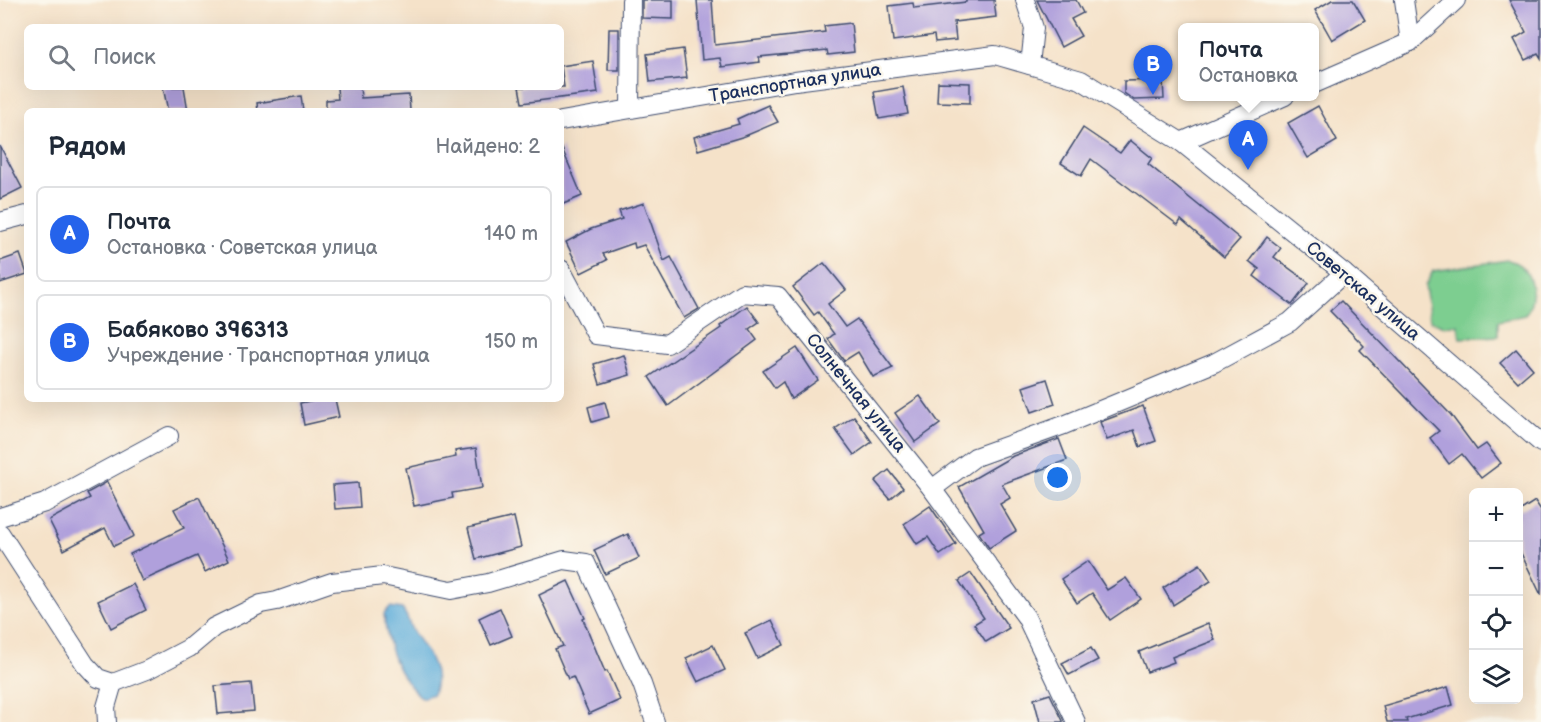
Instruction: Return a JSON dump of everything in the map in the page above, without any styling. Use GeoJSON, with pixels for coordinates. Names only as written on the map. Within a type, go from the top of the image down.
{"type":"FeatureCollection","features":[{"type":"Feature","properties":{"kind":"street"},"geometry":{"type":"LineString","coordinates":[[630,109],[631,0]]}},
{"type":"Feature","properties":{"kind":"street"},"geometry":{"type":"LineString","coordinates":[[1025,0],[1034,28],[1030,65]]}},
{"type":"Feature","properties":{"kind":"street"},"geometry":{"type":"LineString","coordinates":[[1404,0],[1410,42]]}},
{"type":"Feature","properties":{"kind":"street"},"geometry":{"type":"LineString","coordinates":[[1319,82],[1410,42],[1456,0]]}},
{"type":"Feature","properties":{"kind":"street","name":"Транспортная улица"},"geometry":{"type":"LineString","coordinates":[[564,120],[795,81],[995,55],[1081,80],[1181,142]]}},
{"type":"Feature","properties":{"kind":"street"},"geometry":{"type":"LineString","coordinates":[[1181,142],[1275,101]]}},
{"type":"Feature","properties":{"kind":"street","name":"Советская улица"},"geometry":{"type":"LineString","coordinates":[[1181,142],[1344,273],[1541,443]]}},
{"type":"Feature","properties":{"kind":"street"},"geometry":{"type":"LineString","coordinates":[[0,222],[24,216]]}},
{"type":"Feature","properties":{"kind":"street"},"geometry":{"type":"LineString","coordinates":[[932,489],[975,457],[1064,425],[1214,363],[1290,322],[1344,273]]}},
{"type":"Feature","properties":{"kind":"street","name":"Солнечная улица"},"geometry":{"type":"LineString","coordinates":[[564,275],[596,335],[667,344],[742,293],[778,296],[932,489],[1026,617],[1076,722]]}},
{"type":"Feature","properties":{"kind":"street"},"geometry":{"type":"LineString","coordinates":[[0,517],[45,503],[169,436]]}},
{"type":"Feature","properties":{"kind":"street"},"geometry":{"type":"LineString","coordinates":[[0,533],[85,664],[98,678],[113,683],[157,665],[189,648],[214,627],[261,604],[277,601],[332,582],[383,576],[451,590],[488,583],[564,560],[586,563],[642,684],[656,722]]}},
{"type":"Feature","properties":{"kind":"street"},"geometry":{"type":"LineString","coordinates":[[107,722],[106,707],[113,683]]}},
{"type":"Feature","properties":{"kind":"green space"},"geometry":{"type":"Polygon","coordinates":[[[1508,260],[1523,268],[1528,275],[1531,282],[1532,299],[1525,315],[1498,321],[1498,336],[1460,338],[1458,325],[1443,326],[1430,320],[1425,286],[1433,271],[1508,260]]]}},
{"type":"Feature","properties":{"kind":"water"},"geometry":{"type":"Polygon","coordinates":[[[390,607],[402,609],[431,660],[436,677],[433,694],[422,698],[406,680],[394,660],[384,614],[390,607]]]}},
{"type":"Feature","properties":{"kind":"building"},"geometry":{"type":"Polygon","coordinates":[[[642,0],[673,0],[673,19],[642,18],[642,0]]]}},
{"type":"Feature","properties":{"kind":"building"},"geometry":{"type":"Polygon","coordinates":[[[697,0],[712,0],[715,45],[825,32],[824,26],[851,23],[854,52],[828,55],[827,50],[759,57],[760,62],[722,67],[720,58],[702,60],[697,0]]]}},
{"type":"Feature","properties":{"kind":"building"},"geometry":{"type":"Polygon","coordinates":[[[966,0],[994,0],[996,17],[954,22],[956,40],[935,42],[934,35],[893,41],[889,6],[913,3],[914,8],[966,2],[966,0]]]}},
{"type":"Feature","properties":{"kind":"building"},"geometry":{"type":"Polygon","coordinates":[[[1037,0],[1076,0],[1083,13],[1071,19],[1081,36],[1061,47],[1037,0]]]}},
{"type":"Feature","properties":{"kind":"building"},"geometry":{"type":"Polygon","coordinates":[[[1332,0],[1353,0],[1365,20],[1332,40],[1315,10],[1332,0]]]}},
{"type":"Feature","properties":{"kind":"building"},"geometry":{"type":"Polygon","coordinates":[[[1509,0],[1541,0],[1541,59],[1538,54],[1525,60],[1514,39],[1526,32],[1509,0]]]}},
{"type":"Feature","properties":{"kind":"building"},"geometry":{"type":"Polygon","coordinates":[[[609,29],[619,29],[619,70],[608,70],[609,29]]]}},
{"type":"Feature","properties":{"kind":"building"},"geometry":{"type":"Polygon","coordinates":[[[683,49],[687,78],[650,82],[647,54],[683,49]]]}},
{"type":"Feature","properties":{"kind":"building"},"geometry":{"type":"Polygon","coordinates":[[[593,61],[598,93],[522,103],[520,90],[564,90],[564,66],[593,61]]]}},
{"type":"Feature","properties":{"kind":"building"},"geometry":{"type":"Polygon","coordinates":[[[1163,80],[1164,99],[1134,100],[1124,93],[1124,81],[1163,80]]]}},
{"type":"Feature","properties":{"kind":"building"},"geometry":{"type":"Polygon","coordinates":[[[938,82],[970,83],[970,103],[937,102],[938,82]]]}},
{"type":"Feature","properties":{"kind":"building"},"geometry":{"type":"Polygon","coordinates":[[[903,87],[908,114],[879,119],[874,92],[903,87]]]}},
{"type":"Feature","properties":{"kind":"building"},"geometry":{"type":"Polygon","coordinates":[[[164,90],[184,90],[188,108],[167,108],[164,90]]]}},
{"type":"Feature","properties":{"kind":"building"},"geometry":{"type":"Polygon","coordinates":[[[337,90],[360,90],[361,98],[409,95],[410,108],[326,108],[326,100],[338,99],[337,90]]]}},
{"type":"Feature","properties":{"kind":"building"},"geometry":{"type":"Polygon","coordinates":[[[301,96],[303,108],[258,108],[257,103],[301,96]]]}},
{"type":"Feature","properties":{"kind":"building"},"geometry":{"type":"Polygon","coordinates":[[[768,105],[778,122],[745,136],[698,150],[694,137],[739,124],[737,119],[768,105]]]}},
{"type":"Feature","properties":{"kind":"building"},"geometry":{"type":"Polygon","coordinates":[[[1318,106],[1337,141],[1308,158],[1288,123],[1318,106]]]}},
{"type":"Feature","properties":{"kind":"building"},"geometry":{"type":"Polygon","coordinates":[[[1083,128],[1120,153],[1130,140],[1152,158],[1148,164],[1240,239],[1224,257],[1181,220],[1178,225],[1091,159],[1081,176],[1061,163],[1083,128]]]}},
{"type":"Feature","properties":{"kind":"building"},"geometry":{"type":"Polygon","coordinates":[[[0,146],[22,188],[0,199],[0,146]]]}},
{"type":"Feature","properties":{"kind":"building"},"geometry":{"type":"Polygon","coordinates":[[[564,153],[582,196],[564,204],[564,153]]]}},
{"type":"Feature","properties":{"kind":"building"},"geometry":{"type":"Polygon","coordinates":[[[644,203],[664,261],[671,257],[699,309],[684,318],[644,245],[635,248],[634,243],[603,254],[607,260],[581,273],[566,242],[591,229],[622,219],[619,211],[644,203]]]}},
{"type":"Feature","properties":{"kind":"building"},"geometry":{"type":"Polygon","coordinates":[[[1267,237],[1281,248],[1274,257],[1309,283],[1292,305],[1254,276],[1259,269],[1249,261],[1267,237]]]}},
{"type":"Feature","properties":{"kind":"building"},"geometry":{"type":"Polygon","coordinates":[[[20,254],[24,275],[0,283],[0,261],[20,254]]]}},
{"type":"Feature","properties":{"kind":"building"},"geometry":{"type":"Polygon","coordinates":[[[824,263],[846,290],[828,304],[845,327],[857,319],[893,368],[873,377],[858,352],[844,361],[828,339],[834,334],[818,312],[814,315],[793,287],[824,263]]]}},
{"type":"Feature","properties":{"kind":"building"},"geometry":{"type":"Polygon","coordinates":[[[1341,301],[1451,415],[1477,450],[1486,444],[1501,463],[1481,478],[1462,454],[1449,464],[1430,438],[1439,431],[1360,350],[1364,346],[1330,311],[1341,301]]]}},
{"type":"Feature","properties":{"kind":"building"},"geometry":{"type":"Polygon","coordinates":[[[747,306],[759,322],[749,329],[757,340],[668,406],[649,377],[721,328],[720,326],[747,306]]]}},
{"type":"Feature","properties":{"kind":"building"},"geometry":{"type":"Polygon","coordinates":[[[797,348],[818,380],[791,399],[783,382],[775,388],[763,371],[797,348]]]}},
{"type":"Feature","properties":{"kind":"building"},"geometry":{"type":"Polygon","coordinates":[[[1516,349],[1533,369],[1518,382],[1500,363],[1516,349]]]}},
{"type":"Feature","properties":{"kind":"building"},"geometry":{"type":"Polygon","coordinates":[[[624,355],[630,375],[600,384],[594,364],[624,355]]]}},
{"type":"Feature","properties":{"kind":"building"},"geometry":{"type":"Polygon","coordinates":[[[1047,379],[1055,404],[1032,412],[1023,387],[1047,379]]]}},
{"type":"Feature","properties":{"kind":"building"},"geometry":{"type":"Polygon","coordinates":[[[920,396],[940,424],[915,442],[895,413],[920,396]]]}},
{"type":"Feature","properties":{"kind":"building"},"geometry":{"type":"Polygon","coordinates":[[[336,402],[339,417],[304,425],[300,403],[336,402]]]}},
{"type":"Feature","properties":{"kind":"building"},"geometry":{"type":"Polygon","coordinates":[[[605,402],[609,417],[592,422],[588,407],[605,402]]]}},
{"type":"Feature","properties":{"kind":"building"},"geometry":{"type":"Polygon","coordinates":[[[1143,406],[1156,441],[1140,447],[1134,430],[1107,440],[1100,422],[1143,406]]]}},
{"type":"Feature","properties":{"kind":"building"},"geometry":{"type":"Polygon","coordinates":[[[854,416],[872,442],[854,455],[835,429],[854,416]]]}},
{"type":"Feature","properties":{"kind":"building"},"geometry":{"type":"Polygon","coordinates":[[[1059,439],[1067,460],[1002,484],[1010,498],[1000,504],[1016,531],[989,548],[979,533],[984,530],[959,487],[1013,456],[1059,439]]]}},
{"type":"Feature","properties":{"kind":"building"},"geometry":{"type":"Polygon","coordinates":[[[476,448],[482,488],[452,493],[453,498],[414,506],[406,468],[456,457],[455,451],[476,448]]]}},
{"type":"Feature","properties":{"kind":"building"},"geometry":{"type":"Polygon","coordinates":[[[889,470],[903,488],[890,499],[875,481],[889,470]]]}},
{"type":"Feature","properties":{"kind":"building"},"geometry":{"type":"Polygon","coordinates":[[[107,482],[134,536],[114,546],[105,528],[64,550],[49,520],[90,498],[87,493],[107,482]]]}},
{"type":"Feature","properties":{"kind":"building"},"geometry":{"type":"Polygon","coordinates":[[[358,483],[360,507],[335,509],[333,485],[358,483]]]}},
{"type":"Feature","properties":{"kind":"building"},"geometry":{"type":"Polygon","coordinates":[[[199,497],[229,560],[205,572],[197,556],[142,581],[130,554],[184,528],[174,509],[199,497]]]}},
{"type":"Feature","properties":{"kind":"building"},"geometry":{"type":"Polygon","coordinates":[[[1535,501],[1541,510],[1541,595],[1523,557],[1523,509],[1535,501]]]}},
{"type":"Feature","properties":{"kind":"building"},"geometry":{"type":"Polygon","coordinates":[[[930,506],[956,544],[940,555],[928,537],[917,544],[904,524],[930,506]]]}},
{"type":"Feature","properties":{"kind":"building"},"geometry":{"type":"Polygon","coordinates":[[[514,517],[521,547],[476,559],[468,528],[514,517]]]}},
{"type":"Feature","properties":{"kind":"building"},"geometry":{"type":"Polygon","coordinates":[[[628,534],[639,558],[605,574],[594,550],[628,534]]]}},
{"type":"Feature","properties":{"kind":"building"},"geometry":{"type":"Polygon","coordinates":[[[1088,561],[1107,590],[1126,578],[1141,599],[1110,620],[1092,593],[1077,603],[1061,579],[1088,561]]]}},
{"type":"Feature","properties":{"kind":"building"},"geometry":{"type":"Polygon","coordinates":[[[1200,564],[1211,581],[1173,605],[1163,588],[1200,564]]]}},
{"type":"Feature","properties":{"kind":"building"},"geometry":{"type":"Polygon","coordinates":[[[971,573],[1009,628],[986,642],[974,624],[984,618],[959,581],[971,573]]]}},
{"type":"Feature","properties":{"kind":"building"},"geometry":{"type":"Polygon","coordinates":[[[568,581],[585,618],[583,619],[605,672],[607,671],[620,700],[589,714],[573,677],[568,679],[555,649],[563,646],[539,595],[568,581]]]}},
{"type":"Feature","properties":{"kind":"building"},"geometry":{"type":"Polygon","coordinates":[[[133,584],[146,610],[111,628],[98,601],[133,584]]]}},
{"type":"Feature","properties":{"kind":"building"},"geometry":{"type":"Polygon","coordinates":[[[500,608],[512,636],[491,645],[479,618],[500,608]]]}},
{"type":"Feature","properties":{"kind":"building"},"geometry":{"type":"Polygon","coordinates":[[[772,620],[784,645],[757,658],[745,633],[772,620]]]}},
{"type":"Feature","properties":{"kind":"building"},"geometry":{"type":"Polygon","coordinates":[[[1208,623],[1215,640],[1172,657],[1174,662],[1147,672],[1139,652],[1208,623]]]}},
{"type":"Feature","properties":{"kind":"building"},"geometry":{"type":"Polygon","coordinates":[[[713,645],[725,670],[698,682],[686,658],[713,645]]]}},
{"type":"Feature","properties":{"kind":"building"},"geometry":{"type":"Polygon","coordinates":[[[1091,648],[1098,660],[1069,675],[1062,663],[1091,648]]]}},
{"type":"Feature","properties":{"kind":"building"},"geometry":{"type":"Polygon","coordinates":[[[251,683],[254,711],[218,714],[215,686],[251,683]]]}},
{"type":"Feature","properties":{"kind":"building"},"geometry":{"type":"Polygon","coordinates":[[[1448,687],[1453,705],[1406,719],[1407,722],[1387,722],[1383,706],[1448,687]]]}},
{"type":"Feature","properties":{"kind":"building"},"geometry":{"type":"Polygon","coordinates":[[[1050,694],[1063,722],[1040,722],[1034,699],[1050,694]]]}},
{"type":"Feature","properties":{"kind":"place","name":"Бабяково 396313"},"geometry":{"type":"Point","coordinates":[1153,95]}},
{"type":"Feature","properties":{"kind":"place","name":"Почта"},"geometry":{"type":"Point","coordinates":[1248,170]}}]}
